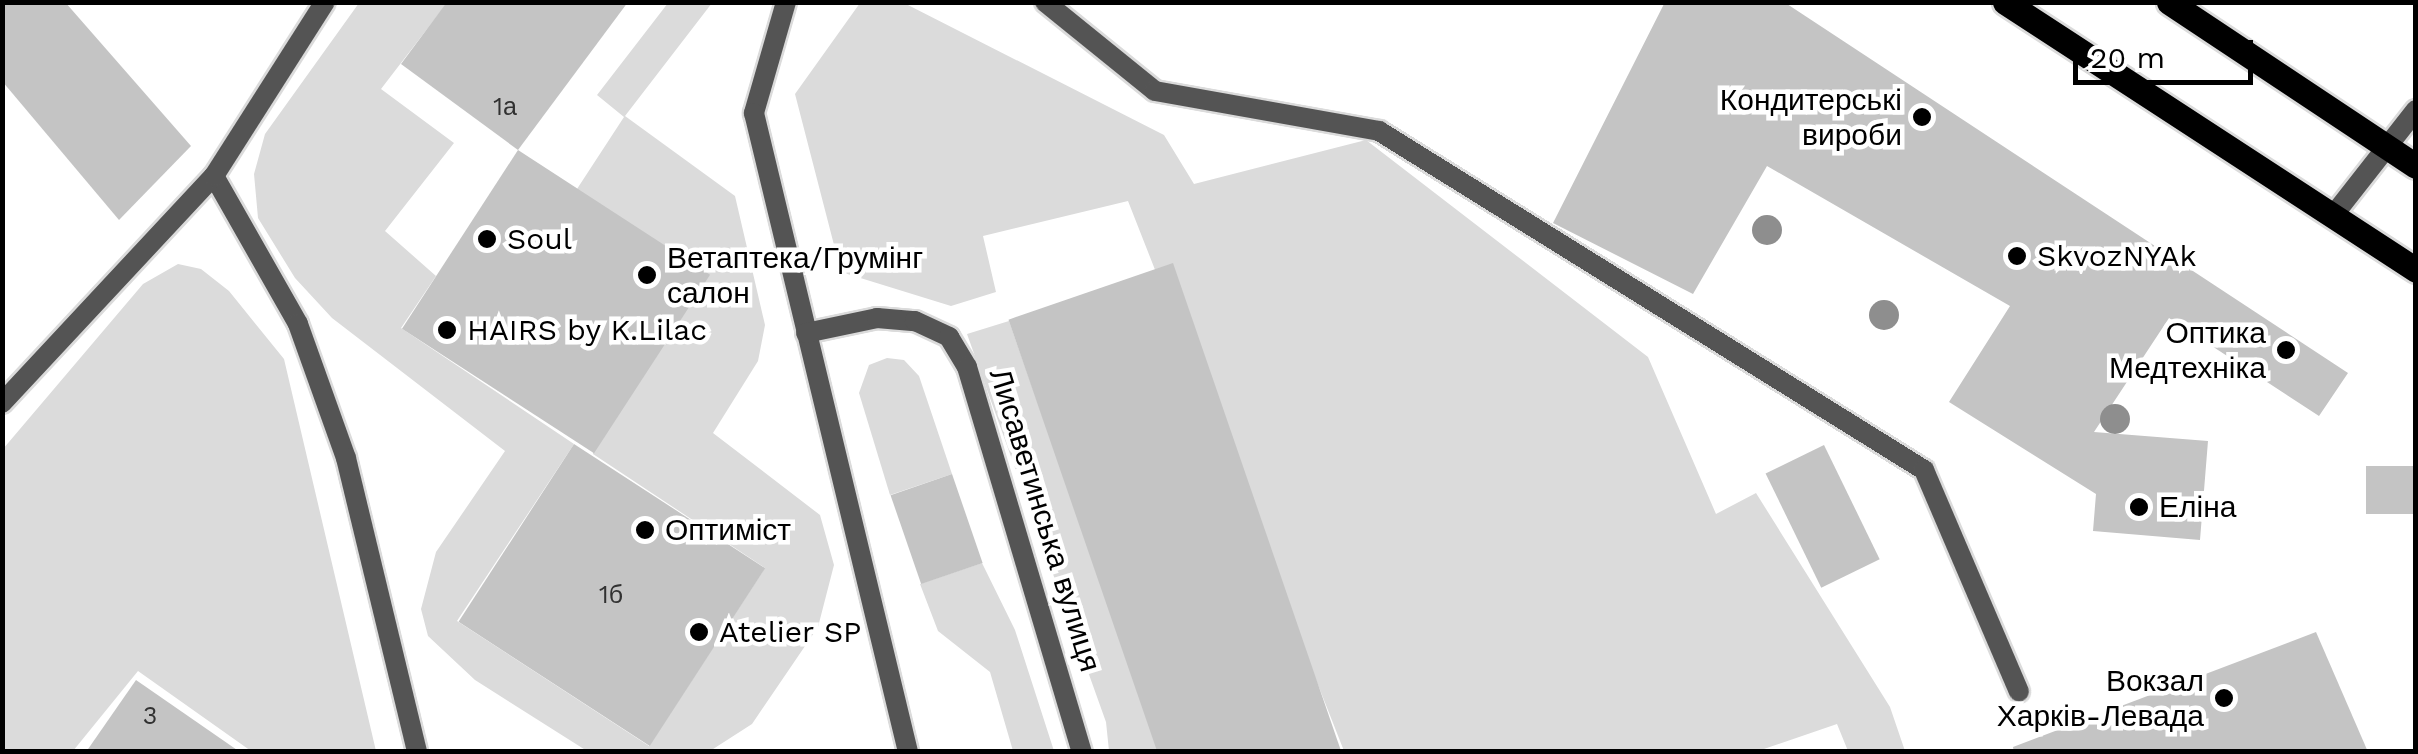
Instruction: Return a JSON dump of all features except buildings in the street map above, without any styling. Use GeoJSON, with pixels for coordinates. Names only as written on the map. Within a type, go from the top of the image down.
{"type":"FeatureCollection","features":[{"type":"Feature","properties":{"kind":"main road"},"geometry":{"type":"LineString","coordinates":[[2006,2],[2416,270]]}},
{"type":"Feature","properties":{"kind":"main road"},"geometry":{"type":"LineString","coordinates":[[2169,2],[2416,166]]}},
{"type":"Feature","properties":{"kind":"street"},"geometry":{"type":"LineString","coordinates":[[2,403],[214,176],[325,2]]}},
{"type":"Feature","properties":{"kind":"street"},"geometry":{"type":"LineString","coordinates":[[786,2],[754,112],[908,752]]}},
{"type":"Feature","properties":{"kind":"street"},"geometry":{"type":"LineString","coordinates":[[1045,2],[1155,91],[1379,130],[1924,470],[2019,692]]}},
{"type":"Feature","properties":{"kind":"street"},"geometry":{"type":"LineString","coordinates":[[2332,217],[2416,110]]}},
{"type":"Feature","properties":{"kind":"street"},"geometry":{"type":"LineString","coordinates":[[214,176],[298,324],[346,458],[417,752]]}},
{"type":"Feature","properties":{"kind":"street","name":"Лисаветинська вулиця"},"geometry":{"type":"LineString","coordinates":[[806,334],[877,318],[916,320],[949,338],[967,367],[1082,752]]}},
{"type":"Feature","properties":{"kind":"shaded area"},"geometry":{"type":"Polygon","coordinates":[[[359,3],[447,3],[381,89],[454,143],[385,231],[436,276],[401,328],[574,444],[457,621],[649,746],[765,568],[593,454],[577,189],[624,117],[597,95],[668,3],[712,3],[625,116],[735,196],[765,325],[758,361],[713,433],[820,515],[834,565],[818,627],[752,724],[710,751],[587,751],[475,680],[428,636],[421,609],[436,552],[505,451],[332,318],[295,278],[258,218],[254,174],[265,134],[359,3]]]}},
{"type":"Feature","properties":{"kind":"shaded area"},"geometry":{"type":"Polygon","coordinates":[[[860,3],[904,3],[1164,135],[1194,184],[1366,140],[1648,357],[1716,514],[1756,493],[1890,707],[1905,751],[1848,751],[1837,724],[1758,751],[1344,751],[1128,201],[983,236],[996,292],[951,306],[841,272],[795,94],[860,3]]]}},
{"type":"Feature","properties":{"kind":"shaded area"},"geometry":{"type":"Polygon","coordinates":[[[178,264],[201,269],[229,291],[284,359],[376,751],[251,751],[138,671],[73,751],[3,751],[3,449],[143,284],[178,264]]]}},
{"type":"Feature","properties":{"kind":"shaded area"},"geometry":{"type":"Polygon","coordinates":[[[1009,321],[1160,751],[1109,751],[1106,722],[967,334],[1009,321]]]}},
{"type":"Feature","properties":{"kind":"shaded area"},"geometry":{"type":"Polygon","coordinates":[[[887,358],[904,360],[919,376],[952,474],[890,495],[859,393],[869,365],[887,358]]]}},
{"type":"Feature","properties":{"kind":"shaded area"},"geometry":{"type":"Polygon","coordinates":[[[982,563],[1015,630],[1054,751],[1013,751],[990,672],[938,631],[920,584],[982,563]]]}},
{"type":"Feature","properties":{"kind":"place","name":"Кондитерські вироби"},"geometry":{"type":"Point","coordinates":[1922,117]}},
{"type":"Feature","properties":{"kind":"place","name":"Soul"},"geometry":{"type":"Point","coordinates":[487,239]}},
{"type":"Feature","properties":{"kind":"place","name":"SkvozNYAk"},"geometry":{"type":"Point","coordinates":[2017,256]}},
{"type":"Feature","properties":{"kind":"place","name":"Ветаптека/Грумінг салон"},"geometry":{"type":"Point","coordinates":[647,275]}},
{"type":"Feature","properties":{"kind":"place","name":"HAIRS by K.Lilac"},"geometry":{"type":"Point","coordinates":[447,330]}},
{"type":"Feature","properties":{"kind":"place","name":"Оптика Медтехніка"},"geometry":{"type":"Point","coordinates":[2286,350]}},
{"type":"Feature","properties":{"kind":"place","name":"Еліна"},"geometry":{"type":"Point","coordinates":[2139,507]}},
{"type":"Feature","properties":{"kind":"place","name":"Оптиміст"},"geometry":{"type":"Point","coordinates":[645,530]}},
{"type":"Feature","properties":{"kind":"place","name":"Atelier SP"},"geometry":{"type":"Point","coordinates":[699,632]}},
{"type":"Feature","properties":{"kind":"place","name":"Вокзал Харків-Левада"},"geometry":{"type":"Point","coordinates":[2224,698]}}]}
